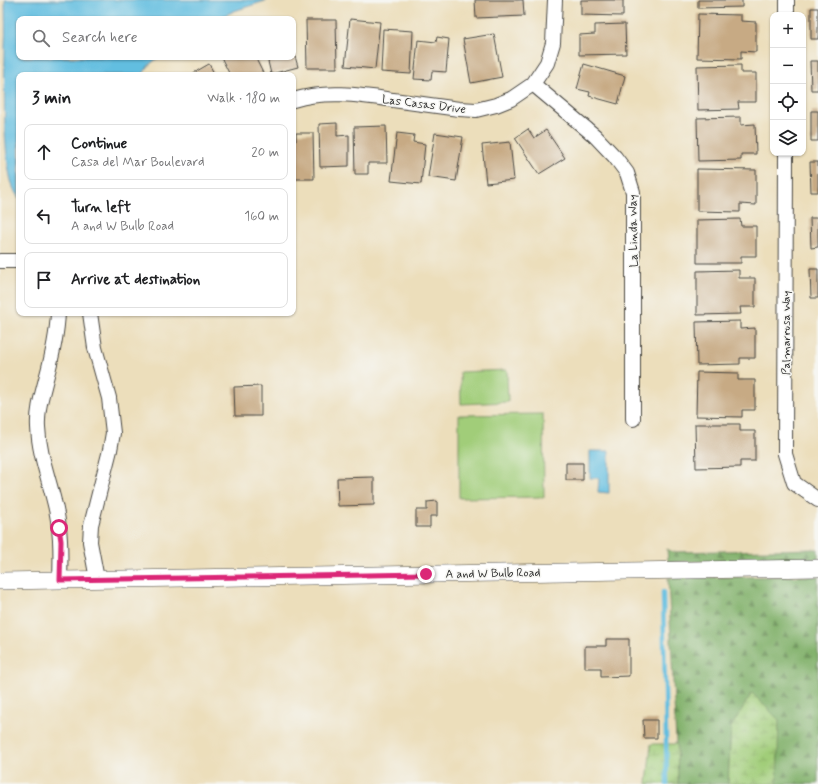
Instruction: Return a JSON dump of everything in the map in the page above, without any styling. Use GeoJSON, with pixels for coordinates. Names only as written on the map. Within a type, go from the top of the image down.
{"type":"FeatureCollection","features":[{"type":"Feature","properties":{"kind":"street","name":"Las Casas Drive"},"geometry":{"type":"LineString","coordinates":[[296,99],[305,96],[323,94],[343,94],[459,110],[476,110],[496,105],[511,99],[533,84],[547,63],[553,43],[555,0]]}},
{"type":"Feature","properties":{"kind":"street"},"geometry":{"type":"LineString","coordinates":[[787,0],[787,12]]}},
{"type":"Feature","properties":{"kind":"street","name":"La Linda Way"},"geometry":{"type":"LineString","coordinates":[[533,84],[594,136],[615,157],[627,173],[633,192],[633,419]]}},
{"type":"Feature","properties":{"kind":"street","name":"Palmarrosa Way"},"geometry":{"type":"LineString","coordinates":[[786,156],[785,454],[794,483],[818,500]]}},
{"type":"Feature","properties":{"kind":"street"},"geometry":{"type":"LineString","coordinates":[[0,261],[16,261]]}},
{"type":"Feature","properties":{"kind":"street"},"geometry":{"type":"LineString","coordinates":[[58,316],[54,350],[39,406],[38,424],[39,444],[54,503],[61,541],[60,580]]}},
{"type":"Feature","properties":{"kind":"street"},"geometry":{"type":"LineString","coordinates":[[90,316],[95,348],[108,398],[113,433],[91,525],[90,542],[97,579]]}},
{"type":"Feature","properties":{"kind":"street","name":"A and W Bulb Road"},"geometry":{"type":"LineString","coordinates":[[0,581],[818,568]]}},
{"type":"Feature","properties":{"kind":"green space"},"geometry":{"type":"Polygon","coordinates":[[[507,370],[508,402],[461,404],[460,372],[507,370]]]}},
{"type":"Feature","properties":{"kind":"green space"},"geometry":{"type":"Polygon","coordinates":[[[543,414],[544,497],[459,498],[459,415],[543,414]]]}},
{"type":"Feature","properties":{"kind":"green space"},"geometry":{"type":"Polygon","coordinates":[[[667,549],[673,552],[818,549],[818,560],[668,562],[667,549]]]}},
{"type":"Feature","properties":{"kind":"green space"},"geometry":{"type":"Polygon","coordinates":[[[818,576],[818,784],[778,784],[731,727],[728,784],[678,784],[668,578],[818,576]]]}},
{"type":"Feature","properties":{"kind":"green space"},"geometry":{"type":"Polygon","coordinates":[[[752,693],[779,720],[778,784],[728,784],[731,727],[752,693]]]}},
{"type":"Feature","properties":{"kind":"green space"},"geometry":{"type":"Polygon","coordinates":[[[651,744],[677,744],[678,784],[647,784],[651,744]]]}},
{"type":"Feature","properties":{"kind":"water"},"geometry":{"type":"Polygon","coordinates":[[[5,0],[268,0],[223,16],[16,16],[16,60],[155,60],[144,72],[16,72],[16,192],[13,187],[9,170],[6,149],[4,102],[5,0]]]}},
{"type":"Feature","properties":{"kind":"water"},"geometry":{"type":"Polygon","coordinates":[[[590,451],[609,451],[609,493],[598,492],[599,478],[590,478],[590,451]]]}},
{"type":"Feature","properties":{"kind":"building"},"geometry":{"type":"Polygon","coordinates":[[[475,0],[523,0],[524,16],[476,18],[475,0]]]}},
{"type":"Feature","properties":{"kind":"building"},"geometry":{"type":"Polygon","coordinates":[[[581,0],[623,0],[623,16],[581,15],[581,0]]]}},
{"type":"Feature","properties":{"kind":"building"},"geometry":{"type":"Polygon","coordinates":[[[698,0],[742,0],[742,7],[698,8],[698,0]]]}},
{"type":"Feature","properties":{"kind":"building"},"geometry":{"type":"Polygon","coordinates":[[[811,8],[818,8],[818,39],[811,39],[811,8]]]}},
{"type":"Feature","properties":{"kind":"building"},"geometry":{"type":"Polygon","coordinates":[[[698,14],[741,15],[741,21],[756,22],[756,52],[741,51],[741,59],[697,58],[698,14]]]}},
{"type":"Feature","properties":{"kind":"building"},"geometry":{"type":"Polygon","coordinates":[[[350,19],[380,22],[375,69],[345,66],[350,19]]]}},
{"type":"Feature","properties":{"kind":"building"},"geometry":{"type":"Polygon","coordinates":[[[306,20],[336,20],[337,68],[307,68],[306,20]]]}},
{"type":"Feature","properties":{"kind":"building"},"geometry":{"type":"Polygon","coordinates":[[[625,24],[626,54],[579,55],[579,35],[595,34],[595,25],[625,24]]]}},
{"type":"Feature","properties":{"kind":"building"},"geometry":{"type":"Polygon","coordinates":[[[383,29],[413,31],[411,74],[381,72],[383,29]]]}},
{"type":"Feature","properties":{"kind":"building"},"geometry":{"type":"Polygon","coordinates":[[[494,34],[502,77],[471,83],[463,39],[494,34]]]}},
{"type":"Feature","properties":{"kind":"building"},"geometry":{"type":"Polygon","coordinates":[[[437,37],[449,39],[446,72],[432,71],[431,80],[414,79],[418,40],[436,42],[437,37]]]}},
{"type":"Feature","properties":{"kind":"building"},"geometry":{"type":"Polygon","coordinates":[[[222,60],[256,60],[262,72],[228,72],[222,60]]]}},
{"type":"Feature","properties":{"kind":"building"},"geometry":{"type":"Polygon","coordinates":[[[268,60],[296,60],[298,67],[279,72],[271,72],[268,60]]]}},
{"type":"Feature","properties":{"kind":"building"},"geometry":{"type":"Polygon","coordinates":[[[810,61],[818,61],[818,90],[811,90],[810,61]]]}},
{"type":"Feature","properties":{"kind":"building"},"geometry":{"type":"Polygon","coordinates":[[[209,64],[213,72],[195,72],[209,64]]]}},
{"type":"Feature","properties":{"kind":"building"},"geometry":{"type":"Polygon","coordinates":[[[584,64],[625,76],[618,104],[589,96],[590,92],[577,89],[584,64]]]}},
{"type":"Feature","properties":{"kind":"building"},"geometry":{"type":"Polygon","coordinates":[[[741,65],[741,73],[756,73],[756,102],[738,102],[739,109],[698,110],[697,66],[741,65]]]}},
{"type":"Feature","properties":{"kind":"building"},"geometry":{"type":"Polygon","coordinates":[[[811,111],[818,111],[818,141],[811,141],[811,111]]]}},
{"type":"Feature","properties":{"kind":"building"},"geometry":{"type":"Polygon","coordinates":[[[741,117],[741,125],[755,124],[756,154],[741,154],[741,160],[698,161],[697,118],[741,117]]]}},
{"type":"Feature","properties":{"kind":"building"},"geometry":{"type":"Polygon","coordinates":[[[337,123],[337,136],[349,135],[349,166],[320,167],[319,124],[337,123]]]}},
{"type":"Feature","properties":{"kind":"building"},"geometry":{"type":"Polygon","coordinates":[[[386,126],[387,163],[368,163],[368,174],[355,174],[354,127],[386,126]]]}},
{"type":"Feature","properties":{"kind":"building"},"geometry":{"type":"Polygon","coordinates":[[[528,129],[534,138],[546,130],[565,158],[539,174],[515,138],[528,129]]]}},
{"type":"Feature","properties":{"kind":"building"},"geometry":{"type":"Polygon","coordinates":[[[296,133],[313,133],[314,179],[296,179],[296,133]]]}},
{"type":"Feature","properties":{"kind":"building"},"geometry":{"type":"Polygon","coordinates":[[[397,133],[414,135],[413,142],[425,144],[421,184],[391,181],[397,133]]]}},
{"type":"Feature","properties":{"kind":"building"},"geometry":{"type":"Polygon","coordinates":[[[435,133],[463,137],[456,181],[428,177],[435,133]]]}},
{"type":"Feature","properties":{"kind":"building"},"geometry":{"type":"Polygon","coordinates":[[[510,142],[514,180],[486,183],[482,145],[510,142]]]}},
{"type":"Feature","properties":{"kind":"building"},"geometry":{"type":"Polygon","coordinates":[[[810,162],[818,162],[818,192],[811,192],[810,162]]]}},
{"type":"Feature","properties":{"kind":"building"},"geometry":{"type":"Polygon","coordinates":[[[697,169],[756,170],[756,205],[740,204],[740,212],[697,211],[697,169]]]}},
{"type":"Feature","properties":{"kind":"building"},"geometry":{"type":"Polygon","coordinates":[[[810,218],[818,218],[818,247],[811,248],[810,218]]]}},
{"type":"Feature","properties":{"kind":"building"},"geometry":{"type":"Polygon","coordinates":[[[740,219],[741,226],[756,226],[756,256],[741,256],[741,263],[697,263],[697,220],[740,219]]]}},
{"type":"Feature","properties":{"kind":"building"},"geometry":{"type":"Polygon","coordinates":[[[810,269],[818,269],[818,298],[811,298],[810,269]]]}},
{"type":"Feature","properties":{"kind":"building"},"geometry":{"type":"Polygon","coordinates":[[[739,270],[739,278],[755,278],[755,307],[740,307],[741,314],[697,315],[697,271],[739,270]]]}},
{"type":"Feature","properties":{"kind":"building"},"geometry":{"type":"Polygon","coordinates":[[[740,321],[740,329],[755,328],[755,358],[740,358],[740,364],[697,365],[696,322],[740,321]]]}},
{"type":"Feature","properties":{"kind":"building"},"geometry":{"type":"Polygon","coordinates":[[[697,372],[738,373],[738,380],[755,380],[755,410],[742,410],[742,417],[696,416],[697,372]]]}},
{"type":"Feature","properties":{"kind":"building"},"geometry":{"type":"Polygon","coordinates":[[[261,386],[261,416],[235,416],[234,387],[261,386]]]}},
{"type":"Feature","properties":{"kind":"building"},"geometry":{"type":"Polygon","coordinates":[[[695,424],[740,424],[740,431],[755,431],[755,461],[740,461],[740,467],[696,468],[695,424]]]}},
{"type":"Feature","properties":{"kind":"building"},"geometry":{"type":"Polygon","coordinates":[[[566,463],[583,463],[583,480],[566,480],[566,463]]]}},
{"type":"Feature","properties":{"kind":"building"},"geometry":{"type":"Polygon","coordinates":[[[374,477],[374,505],[338,506],[337,478],[374,477]]]}},
{"type":"Feature","properties":{"kind":"building"},"geometry":{"type":"Polygon","coordinates":[[[437,501],[437,516],[430,516],[430,527],[416,527],[416,510],[427,510],[427,502],[437,501]]]}},
{"type":"Feature","properties":{"kind":"building"},"geometry":{"type":"Polygon","coordinates":[[[606,639],[629,639],[629,676],[601,677],[601,668],[585,668],[585,646],[606,646],[606,639]]]}},
{"type":"Feature","properties":{"kind":"building"},"geometry":{"type":"Polygon","coordinates":[[[643,720],[657,720],[657,738],[644,738],[643,720]]]}},
{"type":"Feature","properties":{"kind":"waterway"},"geometry":{"type":"LineString","coordinates":[[663,592],[667,784]]}},
{"type":"Feature","properties":{"kind":"route"},"geometry":{"type":"LineString","coordinates":[[59,528],[61,541],[60,580],[426,574]]}}]}
